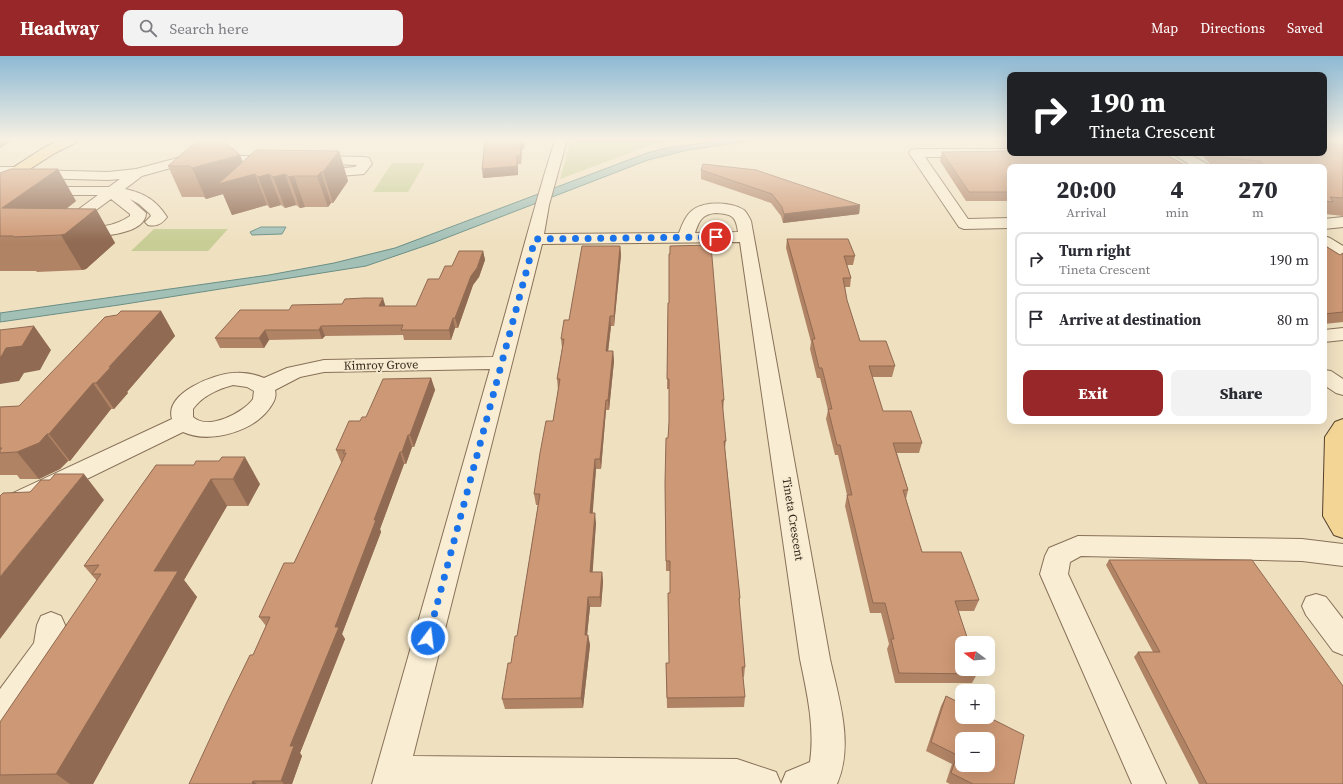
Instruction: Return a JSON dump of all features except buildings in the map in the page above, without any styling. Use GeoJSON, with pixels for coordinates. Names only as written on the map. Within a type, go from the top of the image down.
{"type":"FeatureCollection","features":[{"type":"Feature","properties":{"kind":"main road"},"geometry":{"type":"LineString","coordinates":[[0,182],[17,174]]}},
{"type":"Feature","properties":{"kind":"main road"},"geometry":{"type":"LineString","coordinates":[[1343,427],[1336,437],[1336,516],[1343,528]]}},
{"type":"Feature","properties":{"kind":"street"},"geometry":{"type":"LineString","coordinates":[[33,174],[108,176],[124,174]]}},
{"type":"Feature","properties":{"kind":"street"},"geometry":{"type":"LineString","coordinates":[[112,192],[131,174]]}},
{"type":"Feature","properties":{"kind":"street"},"geometry":{"type":"LineString","coordinates":[[551,174],[390,778],[737,776],[764,784]]}},
{"type":"Feature","properties":{"kind":"street"},"geometry":{"type":"LineString","coordinates":[[930,174],[964,224],[1007,223]]}},
{"type":"Feature","properties":{"kind":"street"},"geometry":{"type":"LineString","coordinates":[[32,191],[112,192],[142,199],[155,210],[159,217],[153,222]]}},
{"type":"Feature","properties":{"kind":"street"},"geometry":{"type":"LineString","coordinates":[[1327,224],[1343,222]]}},
{"type":"Feature","properties":{"kind":"street","name":"Tineta Crescent"},"geometry":{"type":"LineString","coordinates":[[535,239],[747,237],[815,659],[825,707],[829,744],[825,772],[808,782],[798,784]]}},
{"type":"Feature","properties":{"kind":"street"},"geometry":{"type":"LineString","coordinates":[[1331,242],[1343,253]]}},
{"type":"Feature","properties":{"kind":"street"},"geometry":{"type":"LineString","coordinates":[[1327,336],[1343,334]]}},
{"type":"Feature","properties":{"kind":"street","name":"Kimroy Grove"},"geometry":{"type":"LineString","coordinates":[[264,387],[294,372],[324,366],[502,363]]}},
{"type":"Feature","properties":{"kind":"street"},"geometry":{"type":"LineString","coordinates":[[1327,378],[1343,388]]}},
{"type":"Feature","properties":{"kind":"street"},"geometry":{"type":"LineString","coordinates":[[233,379],[246,379],[257,382],[264,387],[266,394],[260,405],[248,417],[236,423],[208,429],[196,428],[187,425],[182,419],[181,412],[185,404],[194,395],[205,388],[233,379]]}},
{"type":"Feature","properties":{"kind":"street"},"geometry":{"type":"LineString","coordinates":[[0,510],[184,422]]}},
{"type":"Feature","properties":{"kind":"street"},"geometry":{"type":"LineString","coordinates":[[1149,784],[1054,574],[1058,556],[1078,546],[1302,550],[1343,554]]}},
{"type":"Feature","properties":{"kind":"street"},"geometry":{"type":"LineString","coordinates":[[1316,606],[1343,642]]}},
{"type":"Feature","properties":{"kind":"street"},"geometry":{"type":"LineString","coordinates":[[0,715],[48,647],[51,625]]}},
{"type":"Feature","properties":{"kind":"green space"},"geometry":{"type":"Polygon","coordinates":[[[385,174],[419,174],[408,192],[373,192],[385,174]]]}},
{"type":"Feature","properties":{"kind":"green space"},"geometry":{"type":"Polygon","coordinates":[[[561,174],[573,174],[560,179],[561,174]]]}},
{"type":"Feature","properties":{"kind":"green space"},"geometry":{"type":"Polygon","coordinates":[[[154,229],[228,229],[208,251],[131,251],[154,229]]]}},
{"type":"Feature","properties":{"kind":"water"},"geometry":{"type":"Polygon","coordinates":[[[591,174],[612,174],[433,243],[366,266],[0,322],[0,313],[269,275],[334,263],[395,248],[591,174]]]}},
{"type":"Feature","properties":{"kind":"water"},"geometry":{"type":"Polygon","coordinates":[[[261,227],[286,227],[282,234],[252,235],[250,232],[261,227]]]}},
{"type":"Feature","properties":{"kind":"route"},"geometry":{"type":"LineString","coordinates":[[428,638],[535,239],[716,237]]}}]}
